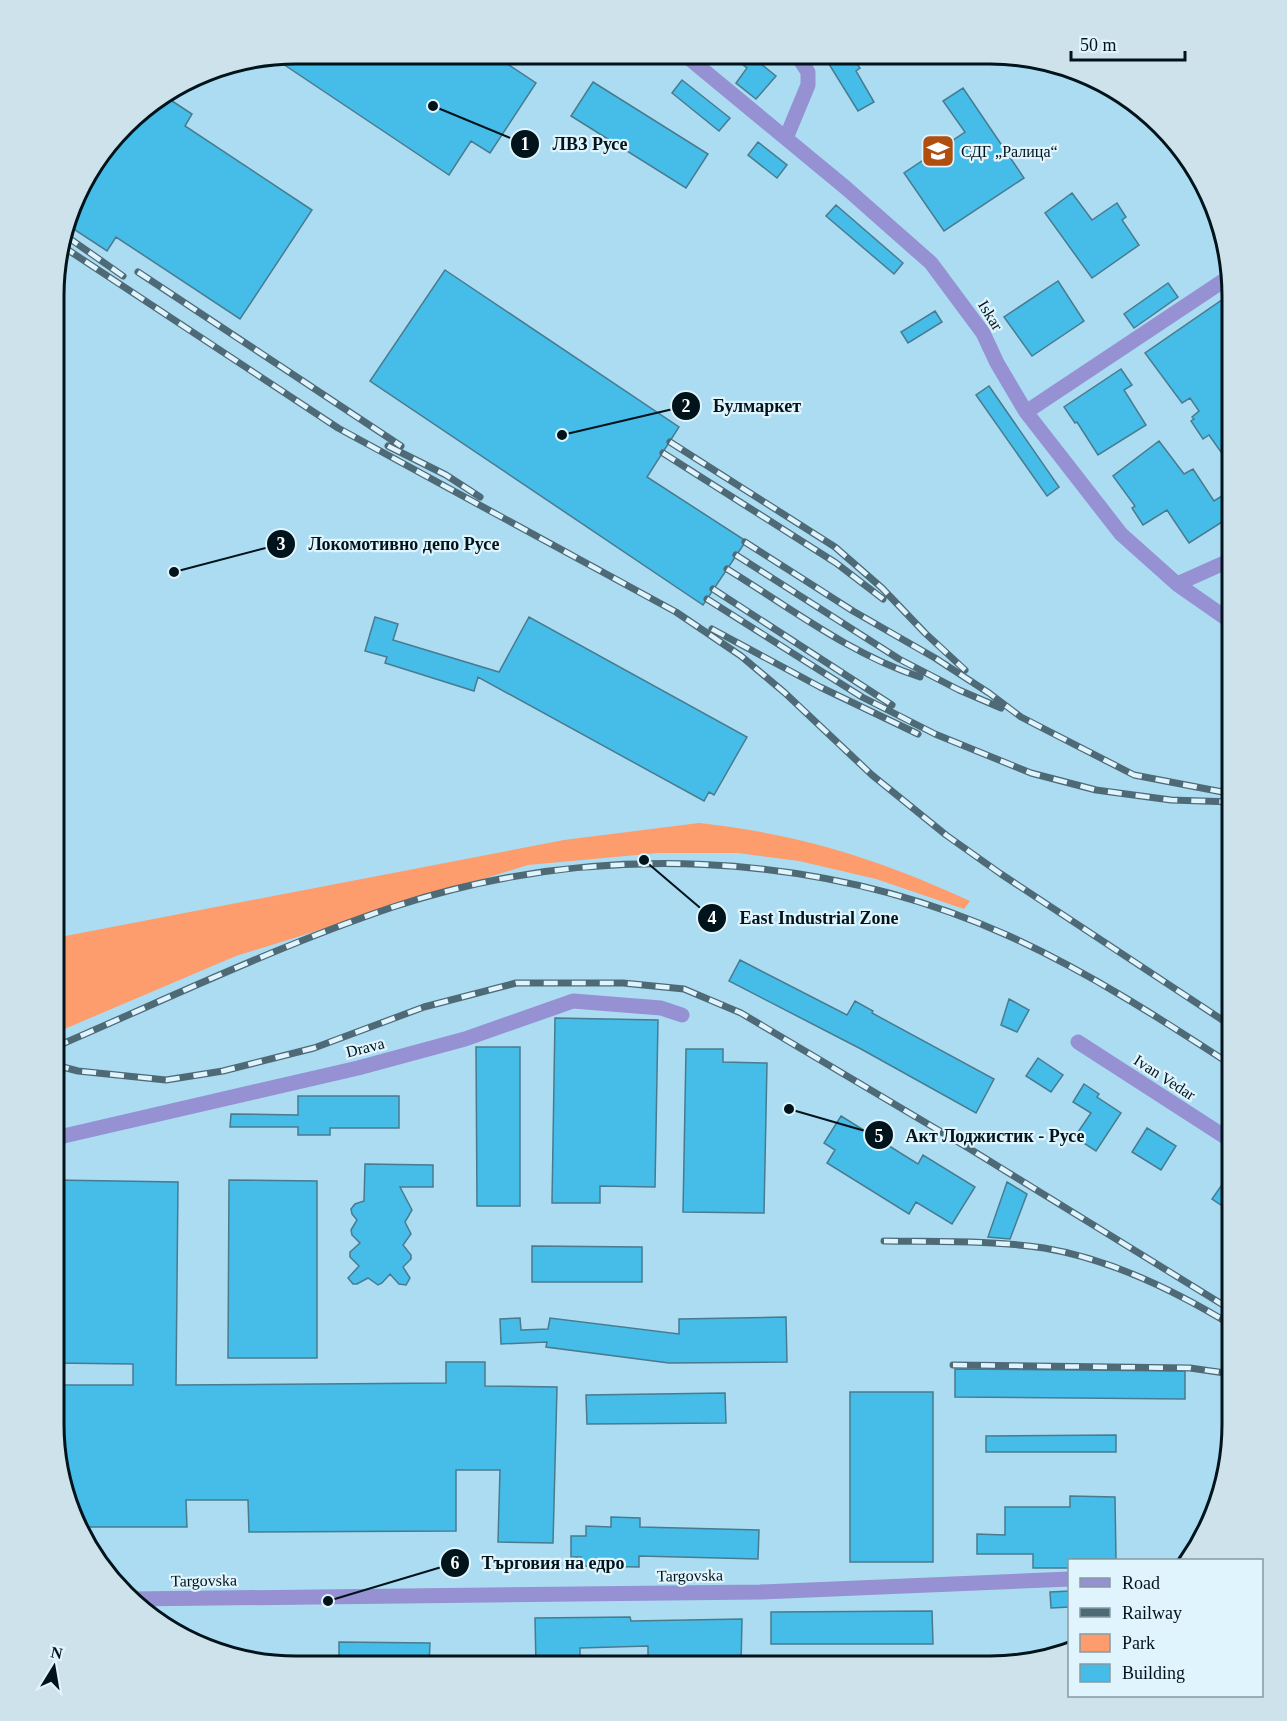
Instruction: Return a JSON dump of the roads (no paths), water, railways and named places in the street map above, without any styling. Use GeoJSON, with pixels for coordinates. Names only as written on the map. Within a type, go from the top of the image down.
{"type":"FeatureCollection","features":[{"type":"Feature","properties":{"kind":"street","name":"Iskar"},"geometry":{"type":"LineString","coordinates":[[696,64],[846,188],[931,263],[983,333],[997,363],[1026,412],[1121,534],[1177,584],[1222,615]]}},
{"type":"Feature","properties":{"kind":"street"},"geometry":{"type":"LineString","coordinates":[[786,138],[808,86],[808,72],[802,64]]}},
{"type":"Feature","properties":{"kind":"street"},"geometry":{"type":"LineString","coordinates":[[1026,412],[1222,282]]}},
{"type":"Feature","properties":{"kind":"street"},"geometry":{"type":"LineString","coordinates":[[1177,584],[1222,564]]}},
{"type":"Feature","properties":{"kind":"street","name":"Drava"},"geometry":{"type":"LineString","coordinates":[[64,1136],[368,1065],[465,1039],[573,1001],[662,1008],[682,1015]]}},
{"type":"Feature","properties":{"kind":"street","name":"Ivan Vedar"},"geometry":{"type":"LineString","coordinates":[[1078,1042],[1222,1135]]}},
{"type":"Feature","properties":{"kind":"street","name":"Targovska"},"geometry":{"type":"LineString","coordinates":[[143,1599],[760,1592],[1068,1579]]}},
{"type":"Feature","properties":{"kind":"railway"},"geometry":{"type":"LineString","coordinates":[[71,240],[123,276]]}},
{"type":"Feature","properties":{"kind":"railway"},"geometry":{"type":"LineString","coordinates":[[69,251],[338,428],[676,612],[741,656],[785,693],[872,775],[946,835],[1001,874],[1222,1020]]}},
{"type":"Feature","properties":{"kind":"railway"},"geometry":{"type":"LineString","coordinates":[[138,272],[401,446]]}},
{"type":"Feature","properties":{"kind":"railway"},"geometry":{"type":"LineString","coordinates":[[670,442],[835,547],[882,588],[965,670]]}},
{"type":"Feature","properties":{"kind":"railway"},"geometry":{"type":"LineString","coordinates":[[388,446],[446,475],[480,497]]}},
{"type":"Feature","properties":{"kind":"railway"},"geometry":{"type":"LineString","coordinates":[[663,453],[836,563],[883,599]]}},
{"type":"Feature","properties":{"kind":"railway"},"geometry":{"type":"LineString","coordinates":[[745,542],[853,611],[935,658],[1021,717],[1134,775],[1222,792]]}},
{"type":"Feature","properties":{"kind":"railway"},"geometry":{"type":"LineString","coordinates":[[736,555],[899,659],[959,690],[1001,708]]}},
{"type":"Feature","properties":{"kind":"railway"},"geometry":{"type":"LineString","coordinates":[[727,569],[845,643],[869,656],[920,677]]}},
{"type":"Feature","properties":{"kind":"railway"},"geometry":{"type":"LineString","coordinates":[[713,589],[892,705]]}},
{"type":"Feature","properties":{"kind":"railway"},"geometry":{"type":"LineString","coordinates":[[707,599],[862,697],[935,734],[1031,773],[1096,790],[1171,800],[1222,802]]}},
{"type":"Feature","properties":{"kind":"railway"},"geometry":{"type":"LineString","coordinates":[[712,629],[820,687],[918,734]]}},
{"type":"Feature","properties":{"kind":"railway"},"geometry":{"type":"LineString","coordinates":[[64,1043],[265,956],[393,907],[469,886],[546,872],[625,864],[704,864],[783,872],[860,886],[936,907],[1009,936],[1067,965],[1222,1059]]}},
{"type":"Feature","properties":{"kind":"railway"},"geometry":{"type":"LineString","coordinates":[[64,1067],[78,1071],[166,1080],[223,1071],[314,1048],[424,1007],[516,983],[623,983],[684,989],[741,1013],[970,1149],[1222,1304]]}},
{"type":"Feature","properties":{"kind":"railway"},"geometry":{"type":"LineString","coordinates":[[884,1241],[1004,1244],[1069,1253],[1142,1278],[1222,1320]]}},
{"type":"Feature","properties":{"kind":"railway"},"geometry":{"type":"LineString","coordinates":[[953,1365],[1190,1368],[1222,1373]]}},
{"type":"Feature","properties":{"kind":"place","name":"ЛВЗ Русе"},"geometry":{"type":"Point","coordinates":[433,106]}},
{"type":"Feature","properties":{"kind":"place","name":"СДГ „Ралица“"},"geometry":{"type":"Point","coordinates":[938,151]}},
{"type":"Feature","properties":{"kind":"place","name":"Булмаркет"},"geometry":{"type":"Point","coordinates":[562,435]}},
{"type":"Feature","properties":{"kind":"place","name":"Локомотивно депо Русе"},"geometry":{"type":"Point","coordinates":[174,572]}},
{"type":"Feature","properties":{"kind":"place","name":"East Industrial Zone"},"geometry":{"type":"Point","coordinates":[644,860]}},
{"type":"Feature","properties":{"kind":"place","name":"Акт Лоджистик - Русе"},"geometry":{"type":"Point","coordinates":[789,1109]}},
{"type":"Feature","properties":{"kind":"place","name":"Търговия на едро"},"geometry":{"type":"Point","coordinates":[328,1601]}}]}
